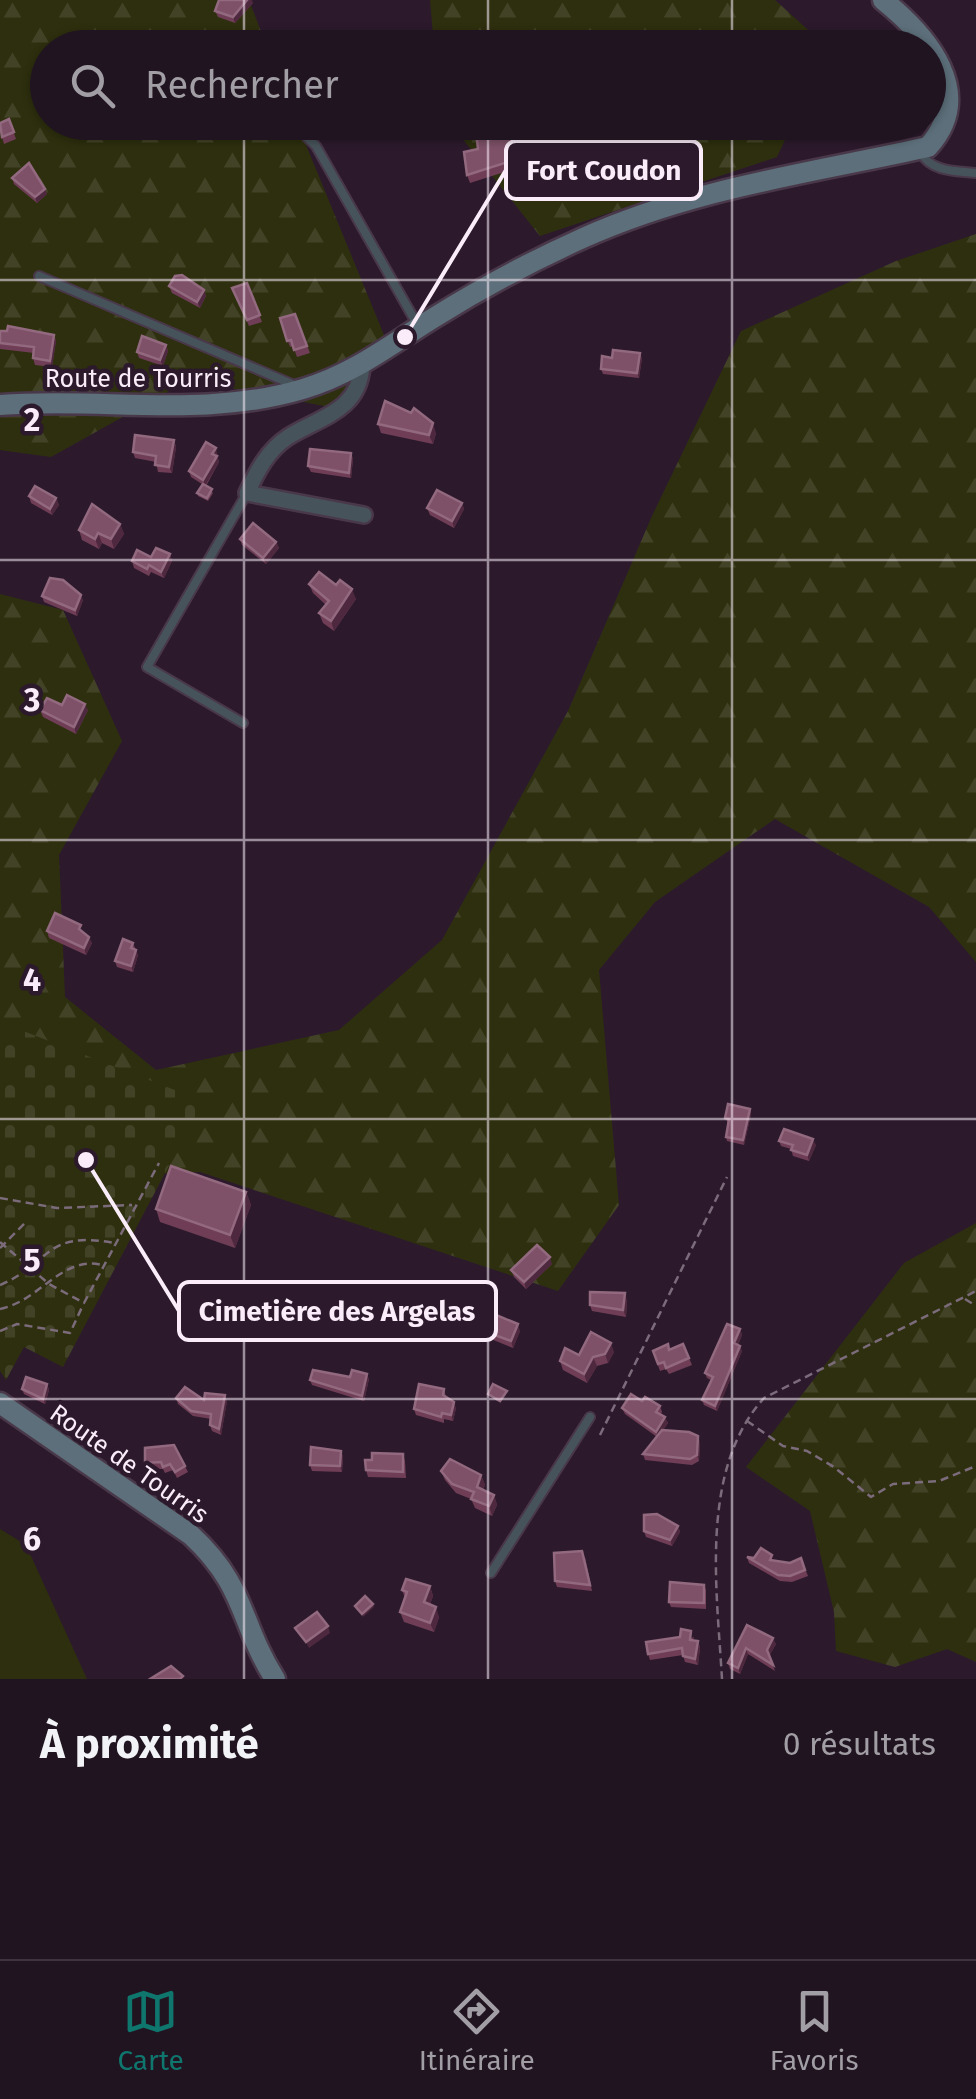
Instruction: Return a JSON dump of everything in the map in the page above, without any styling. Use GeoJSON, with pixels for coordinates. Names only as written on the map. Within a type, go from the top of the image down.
{"type":"FeatureCollection","features":[{"type":"Feature","properties":{"kind":"street","name":"Route de Tourris"},"geometry":{"type":"LineString","coordinates":[[883,0],[919,30]]}},
{"type":"Feature","properties":{"kind":"street","name":"Route de Tourris"},"geometry":{"type":"LineString","coordinates":[[946,56],[957,71],[960,113],[946,135]]}},
{"type":"Feature","properties":{"kind":"street","name":"Route de Tourris"},"geometry":{"type":"LineString","coordinates":[[0,405],[195,408],[235,405],[303,389],[362,366],[520,268],[655,208],[758,180],[920,148],[935,140]]}},
{"type":"Feature","properties":{"kind":"street"},"geometry":{"type":"LineString","coordinates":[[362,366],[362,380],[343,408],[288,437],[268,454],[248,493],[364,515]]}},
{"type":"Feature","properties":{"kind":"street","name":"Route de Tourris"},"geometry":{"type":"LineString","coordinates":[[0,1402],[192,1535],[212,1554],[240,1596],[275,1679]]}},
{"type":"Feature","properties":{"kind":"lane"},"geometry":{"type":"LineString","coordinates":[[310,140],[419,328]]}},
{"type":"Feature","properties":{"kind":"lane"},"geometry":{"type":"LineString","coordinates":[[920,148],[926,162],[976,173]]}},
{"type":"Feature","properties":{"kind":"lane"},"geometry":{"type":"LineString","coordinates":[[40,276],[303,389]]}},
{"type":"Feature","properties":{"kind":"lane"},"geometry":{"type":"LineString","coordinates":[[243,724],[147,668],[248,493]]}},
{"type":"Feature","properties":{"kind":"lane"},"geometry":{"type":"LineString","coordinates":[[491,1573],[590,1417]]}},
{"type":"Feature","properties":{"kind":"path"},"geometry":{"type":"LineString","coordinates":[[0,1331],[17,1324],[70,1333],[160,1163]]}},
{"type":"Feature","properties":{"kind":"path"},"geometry":{"type":"LineString","coordinates":[[600,1435],[727,1177]]}},
{"type":"Feature","properties":{"kind":"path"},"geometry":{"type":"LineString","coordinates":[[0,1198],[57,1208],[135,1205]]}},
{"type":"Feature","properties":{"kind":"path"},"geometry":{"type":"LineString","coordinates":[[27,1222],[1,1246],[50,1284],[84,1303]]}},
{"type":"Feature","properties":{"kind":"path"},"geometry":{"type":"LineString","coordinates":[[0,1284],[62,1242],[90,1239],[116,1244]]}},
{"type":"Feature","properties":{"kind":"path"},"geometry":{"type":"LineString","coordinates":[[0,1308],[37,1295],[84,1261],[104,1266]]}},
{"type":"Feature","properties":{"kind":"path"},"geometry":{"type":"LineString","coordinates":[[722,1679],[718,1530],[727,1473],[747,1421],[764,1398],[976,1291]]}},
{"type":"Feature","properties":{"kind":"path"},"geometry":{"type":"LineString","coordinates":[[964,1298],[976,1306]]}},
{"type":"Feature","properties":{"kind":"path"},"geometry":{"type":"LineString","coordinates":[[747,1421],[782,1446],[807,1451],[834,1467],[871,1496],[894,1484],[939,1481],[976,1466]]}},
{"type":"Feature","properties":{"kind":"green space"},"geometry":{"type":"Polygon","coordinates":[[[0,0],[249,0],[260,30],[30,30],[30,140],[304,140],[384,335],[345,410],[189,380],[51,457],[0,450],[0,0]]]}},
{"type":"Feature","properties":{"kind":"green space"},"geometry":{"type":"Polygon","coordinates":[[[430,0],[775,0],[808,30],[433,30],[430,0]]]}},
{"type":"Feature","properties":{"kind":"green space"},"geometry":{"type":"Polygon","coordinates":[[[464,140],[785,140],[777,157],[540,236],[464,140]]]}},
{"type":"Feature","properties":{"kind":"green space"},"geometry":{"type":"Polygon","coordinates":[[[976,234],[976,962],[929,907],[775,819],[655,902],[599,970],[619,1205],[558,1291],[200,1172],[76,1178],[0,1153],[0,594],[63,610],[122,741],[59,855],[65,997],[156,1070],[339,1030],[442,940],[568,711],[652,516],[741,331],[896,261],[976,234]]]}},
{"type":"Feature","properties":{"kind":"green space"},"geometry":{"type":"Polygon","coordinates":[[[0,1022],[203,1101],[63,1367],[24,1347],[6,1380],[0,1371],[0,1022]]]}},
{"type":"Feature","properties":{"kind":"green space"},"geometry":{"type":"Polygon","coordinates":[[[976,1223],[976,1662],[947,1649],[895,1667],[836,1651],[834,1612],[810,1511],[746,1467],[904,1263],[976,1223]]]}},
{"type":"Feature","properties":{"kind":"green space"},"geometry":{"type":"Polygon","coordinates":[[[0,1529],[26,1545],[87,1679],[0,1679],[0,1529]]]}},
{"type":"Feature","properties":{"kind":"building"},"geometry":{"type":"Polygon","coordinates":[[[219,0],[247,0],[233,17],[215,11],[219,0]]]}},
{"type":"Feature","properties":{"kind":"building"},"geometry":{"type":"Polygon","coordinates":[[[9,119],[14,132],[2,137],[0,123],[9,119]]]}},
{"type":"Feature","properties":{"kind":"building"},"geometry":{"type":"Polygon","coordinates":[[[477,140],[515,140],[517,159],[467,175],[464,152],[478,149],[477,140]]]}},
{"type":"Feature","properties":{"kind":"building"},"geometry":{"type":"Polygon","coordinates":[[[29,163],[45,189],[35,197],[12,178],[29,163]]]}},
{"type":"Feature","properties":{"kind":"building"},"geometry":{"type":"Polygon","coordinates":[[[182,275],[204,290],[197,302],[169,286],[175,276],[182,275]]]}},
{"type":"Feature","properties":{"kind":"building"},"geometry":{"type":"Polygon","coordinates":[[[247,283],[260,315],[247,320],[232,288],[247,283]]]}},
{"type":"Feature","properties":{"kind":"building"},"geometry":{"type":"Polygon","coordinates":[[[295,314],[307,346],[294,350],[280,318],[295,314]]]}},
{"type":"Feature","properties":{"kind":"building"},"geometry":{"type":"Polygon","coordinates":[[[8,326],[54,335],[50,361],[33,358],[34,347],[0,343],[0,331],[7,331],[8,326]]]}},
{"type":"Feature","properties":{"kind":"building"},"geometry":{"type":"Polygon","coordinates":[[[142,336],[166,345],[160,360],[137,352],[142,336]]]}},
{"type":"Feature","properties":{"kind":"building"},"geometry":{"type":"Polygon","coordinates":[[[613,350],[640,353],[637,373],[601,369],[602,356],[612,358],[613,350]]]}},
{"type":"Feature","properties":{"kind":"building"},"geometry":{"type":"Polygon","coordinates":[[[385,401],[411,413],[414,408],[433,423],[429,435],[378,424],[385,401]]]}},
{"type":"Feature","properties":{"kind":"building"},"geometry":{"type":"Polygon","coordinates":[[[135,435],[174,440],[169,467],[155,465],[156,456],[133,452],[135,435]]]}},
{"type":"Feature","properties":{"kind":"building"},"geometry":{"type":"Polygon","coordinates":[[[206,442],[216,448],[212,454],[217,456],[203,480],[189,471],[206,442]]]}},
{"type":"Feature","properties":{"kind":"building"},"geometry":{"type":"Polygon","coordinates":[[[310,449],[351,453],[349,473],[308,466],[310,449]]]}},
{"type":"Feature","properties":{"kind":"building"},"geometry":{"type":"Polygon","coordinates":[[[203,484],[212,489],[207,498],[197,493],[203,484]]]}},
{"type":"Feature","properties":{"kind":"building"},"geometry":{"type":"Polygon","coordinates":[[[35,486],[56,498],[50,509],[29,496],[35,486]]]}},
{"type":"Feature","properties":{"kind":"building"},"geometry":{"type":"Polygon","coordinates":[[[437,490],[462,503],[452,521],[427,508],[437,490]]]}},
{"type":"Feature","properties":{"kind":"building"},"geometry":{"type":"Polygon","coordinates":[[[92,504],[120,524],[111,539],[98,533],[95,539],[79,530],[92,504]]]}},
{"type":"Feature","properties":{"kind":"building"},"geometry":{"type":"Polygon","coordinates":[[[253,523],[276,542],[263,558],[240,539],[253,523]]]}},
{"type":"Feature","properties":{"kind":"building"},"geometry":{"type":"Polygon","coordinates":[[[156,548],[170,554],[161,572],[132,561],[137,550],[151,557],[156,548]]]}},
{"type":"Feature","properties":{"kind":"building"},"geometry":{"type":"Polygon","coordinates":[[[319,572],[336,585],[340,580],[352,589],[331,621],[319,613],[329,601],[309,584],[319,572]]]}},
{"type":"Feature","properties":{"kind":"building"},"geometry":{"type":"Polygon","coordinates":[[[50,578],[63,580],[81,595],[75,610],[42,596],[50,578]]]}},
{"type":"Feature","properties":{"kind":"building"},"geometry":{"type":"Polygon","coordinates":[[[67,695],[85,704],[74,727],[40,710],[47,698],[62,705],[67,695]]]}},
{"type":"Feature","properties":{"kind":"building"},"geometry":{"type":"Polygon","coordinates":[[[55,913],[81,925],[79,929],[89,937],[84,948],[47,931],[55,913]]]}},
{"type":"Feature","properties":{"kind":"building"},"geometry":{"type":"Polygon","coordinates":[[[123,939],[133,943],[131,948],[136,950],[131,966],[115,961],[123,939]]]}},
{"type":"Feature","properties":{"kind":"building"},"geometry":{"type":"Polygon","coordinates":[[[728,1104],[750,1109],[743,1140],[726,1137],[728,1104]]]}},
{"type":"Feature","properties":{"kind":"building"},"geometry":{"type":"Polygon","coordinates":[[[784,1129],[813,1139],[807,1155],[779,1141],[784,1129]]]}},
{"type":"Feature","properties":{"kind":"building"},"geometry":{"type":"Polygon","coordinates":[[[171,1166],[246,1192],[230,1235],[156,1209],[171,1166]]]}},
{"type":"Feature","properties":{"kind":"building"},"geometry":{"type":"Polygon","coordinates":[[[537,1245],[550,1257],[524,1282],[511,1270],[537,1245]]]}},
{"type":"Feature","properties":{"kind":"building"},"geometry":{"type":"Polygon","coordinates":[[[590,1292],[625,1293],[623,1310],[590,1305],[590,1292]]]}},
{"type":"Feature","properties":{"kind":"building"},"geometry":{"type":"Polygon","coordinates":[[[496,1315],[518,1324],[511,1341],[489,1333],[496,1315]]]}},
{"type":"Feature","properties":{"kind":"building"},"geometry":{"type":"Polygon","coordinates":[[[727,1324],[740,1329],[734,1343],[740,1346],[715,1406],[702,1400],[713,1377],[705,1373],[727,1324]]]}},
{"type":"Feature","properties":{"kind":"building"},"geometry":{"type":"Polygon","coordinates":[[[591,1332],[611,1343],[605,1354],[593,1357],[584,1374],[560,1361],[565,1348],[579,1355],[591,1332]]]}},
{"type":"Feature","properties":{"kind":"building"},"geometry":{"type":"Polygon","coordinates":[[[668,1344],[669,1350],[683,1344],[689,1358],[666,1368],[664,1362],[658,1364],[653,1351],[668,1344]]]}},
{"type":"Feature","properties":{"kind":"building"},"geometry":{"type":"Polygon","coordinates":[[[313,1370],[350,1377],[352,1370],[367,1374],[362,1396],[310,1380],[313,1370]]]}},
{"type":"Feature","properties":{"kind":"building"},"geometry":{"type":"Polygon","coordinates":[[[26,1377],[47,1384],[43,1399],[22,1389],[26,1377]]]}},
{"type":"Feature","properties":{"kind":"building"},"geometry":{"type":"Polygon","coordinates":[[[419,1384],[444,1389],[443,1395],[454,1402],[451,1415],[442,1413],[441,1417],[414,1409],[419,1384]]]}},
{"type":"Feature","properties":{"kind":"building"},"geometry":{"type":"Polygon","coordinates":[[[493,1384],[507,1391],[500,1401],[488,1394],[493,1384]]]}},
{"type":"Feature","properties":{"kind":"building"},"geometry":{"type":"Polygon","coordinates":[[[185,1387],[204,1400],[205,1393],[225,1395],[219,1429],[210,1425],[211,1414],[191,1411],[176,1398],[185,1387]]]}},
{"type":"Feature","properties":{"kind":"building"},"geometry":{"type":"Polygon","coordinates":[[[631,1394],[660,1406],[656,1412],[665,1417],[656,1432],[622,1408],[631,1394]]]}},
{"type":"Feature","properties":{"kind":"building"},"geometry":{"type":"Polygon","coordinates":[[[662,1430],[698,1436],[697,1455],[690,1459],[643,1454],[662,1430]]]}},
{"type":"Feature","properties":{"kind":"building"},"geometry":{"type":"Polygon","coordinates":[[[174,1445],[185,1466],[175,1472],[170,1464],[163,1467],[161,1462],[145,1463],[145,1448],[174,1445]]]}},
{"type":"Feature","properties":{"kind":"building"},"geometry":{"type":"Polygon","coordinates":[[[311,1447],[341,1451],[340,1466],[310,1465],[311,1447]]]}},
{"type":"Feature","properties":{"kind":"building"},"geometry":{"type":"Polygon","coordinates":[[[372,1453],[403,1454],[403,1472],[366,1470],[365,1460],[372,1460],[372,1453]]]}},
{"type":"Feature","properties":{"kind":"building"},"geometry":{"type":"Polygon","coordinates":[[[450,1459],[481,1475],[477,1487],[494,1495],[489,1506],[471,1499],[474,1492],[452,1484],[441,1471],[450,1459]]]}},
{"type":"Feature","properties":{"kind":"building"},"geometry":{"type":"Polygon","coordinates":[[[657,1514],[678,1526],[670,1540],[644,1531],[644,1515],[657,1514]]]}},
{"type":"Feature","properties":{"kind":"building"},"geometry":{"type":"Polygon","coordinates":[[[761,1548],[772,1555],[770,1560],[790,1563],[801,1558],[805,1570],[790,1576],[778,1575],[747,1557],[754,1558],[761,1548]]]}},
{"type":"Feature","properties":{"kind":"building"},"geometry":{"type":"Polygon","coordinates":[[[582,1551],[590,1585],[555,1581],[554,1553],[582,1551]]]}},
{"type":"Feature","properties":{"kind":"building"},"geometry":{"type":"Polygon","coordinates":[[[406,1579],[430,1586],[424,1602],[436,1607],[430,1623],[400,1612],[407,1592],[402,1590],[406,1579]]]}},
{"type":"Feature","properties":{"kind":"building"},"geometry":{"type":"Polygon","coordinates":[[[670,1582],[704,1585],[704,1603],[669,1602],[670,1582]]]}},
{"type":"Feature","properties":{"kind":"building"},"geometry":{"type":"Polygon","coordinates":[[[365,1596],[373,1604],[362,1614],[355,1606],[365,1596]]]}},
{"type":"Feature","properties":{"kind":"building"},"geometry":{"type":"Polygon","coordinates":[[[317,1612],[328,1626],[306,1642],[295,1628],[317,1612]]]}},
{"type":"Feature","properties":{"kind":"building"},"geometry":{"type":"Polygon","coordinates":[[[747,1625],[773,1638],[767,1650],[773,1665],[746,1648],[738,1668],[728,1663],[747,1625]]]}},
{"type":"Feature","properties":{"kind":"building"},"geometry":{"type":"Polygon","coordinates":[[[681,1629],[691,1631],[690,1640],[698,1641],[695,1659],[683,1656],[682,1648],[648,1654],[646,1642],[680,1637],[681,1629]]]}},
{"type":"Feature","properties":{"kind":"building"},"geometry":{"type":"Polygon","coordinates":[[[171,1666],[183,1676],[180,1679],[150,1679],[171,1666]]]}},
{"type":"Feature","properties":{"kind":"place","name":"Fort Coudon"},"geometry":{"type":"Point","coordinates":[405,337]}},
{"type":"Feature","properties":{"kind":"place","name":"Cimetière des Argelas"},"geometry":{"type":"Point","coordinates":[86,1160]}}]}
